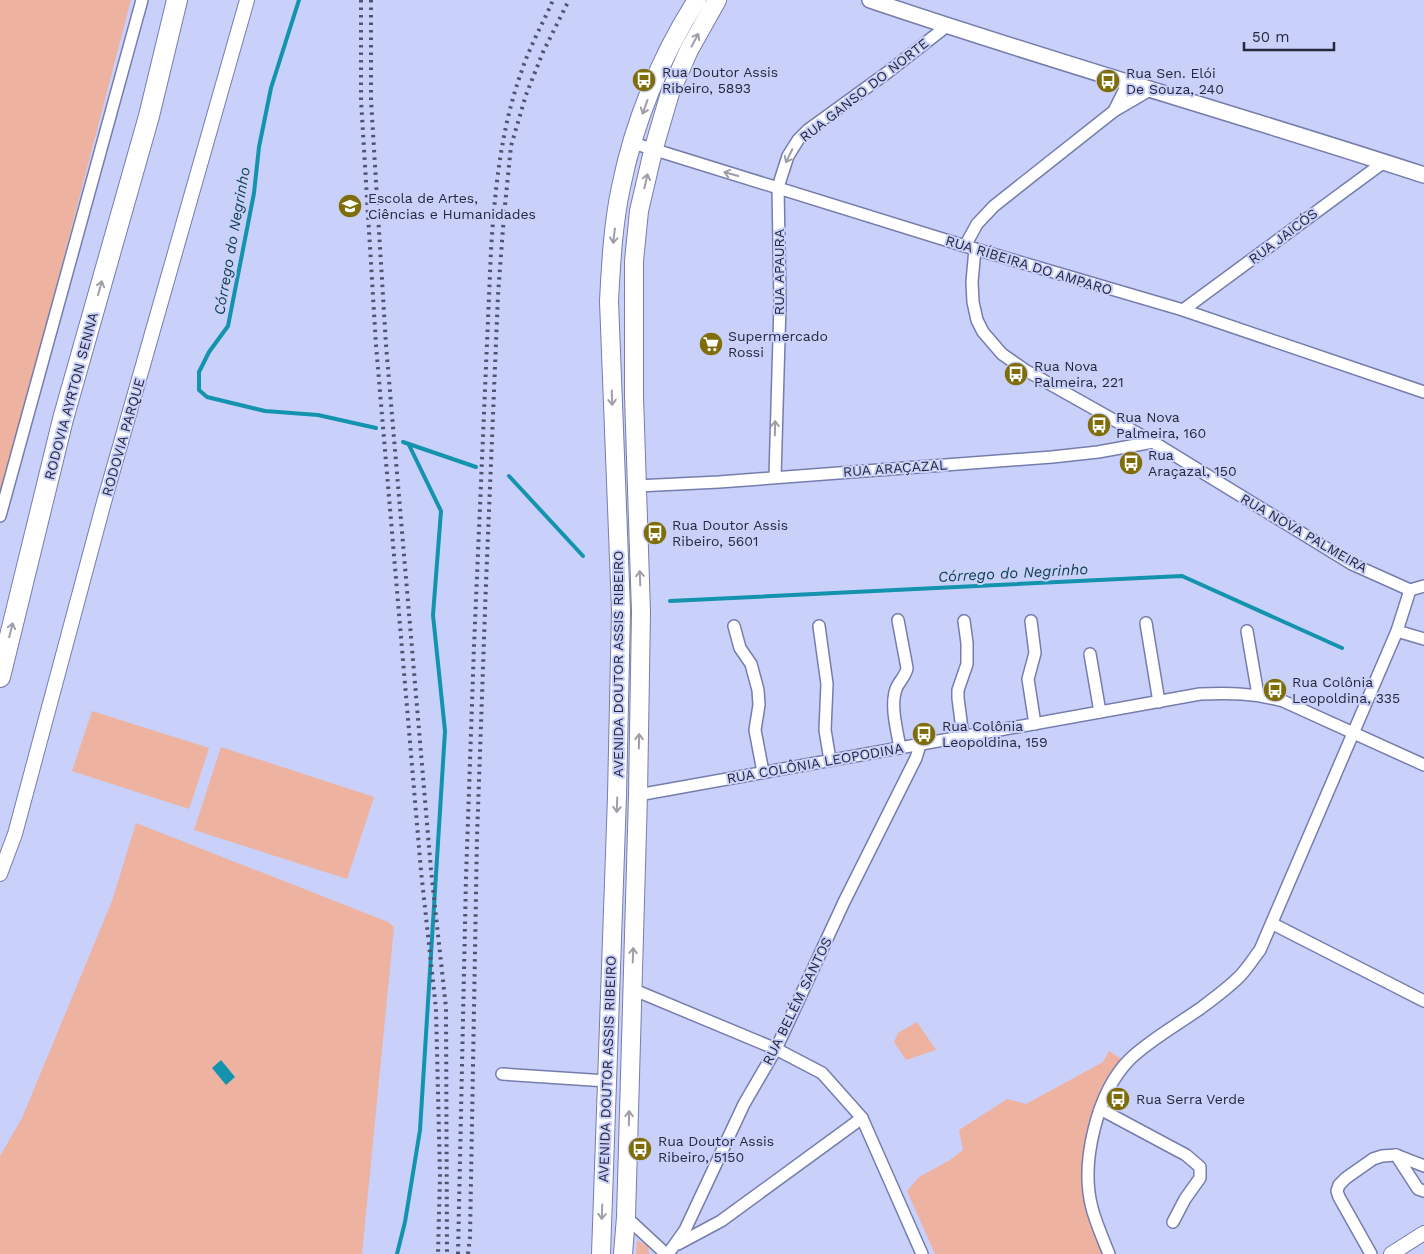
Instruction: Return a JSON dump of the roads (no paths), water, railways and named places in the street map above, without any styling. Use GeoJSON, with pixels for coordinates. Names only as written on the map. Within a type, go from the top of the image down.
{"type":"FeatureCollection","features":[{"type":"Feature","properties":{"kind":"highway","name":"RODOVIA AYRTON SENNA"},"geometry":{"type":"LineString","coordinates":[[0,678],[63,419],[149,116],[178,0]]}},
{"type":"Feature","properties":{"kind":"highway","name":"RODOVIA AYRTON SENNA"},"geometry":{"type":"LineString","coordinates":[[149,116],[191,0]]}},
{"type":"Feature","properties":{"kind":"main road","name":"AVENIDA DOUTOR ASSIS RIBEIRO"},"geometry":{"type":"LineString","coordinates":[[601,1254],[617,796],[621,610],[609,301],[611,263],[621,187],[633,143],[667,53],[697,0]]}},
{"type":"Feature","properties":{"kind":"main road","name":"AVENIDA DOUTOR ASSIS RIBEIRO"},"geometry":{"type":"LineString","coordinates":[[623,1254],[626,1217],[638,795],[641,612],[634,396],[634,262],[639,211],[653,151],[670,93],[689,50],[717,0]]}},
{"type":"Feature","properties":{"kind":"main road"},"geometry":{"type":"LineString","coordinates":[[870,0],[947,26],[1424,175]]}},
{"type":"Feature","properties":{"kind":"street"},"geometry":{"type":"LineString","coordinates":[[0,516],[142,0]]}},
{"type":"Feature","properties":{"kind":"street","name":"RODOVIA PARQUE"},"geometry":{"type":"LineString","coordinates":[[0,874],[15,834],[104,502],[247,0]]}},
{"type":"Feature","properties":{"kind":"street","name":"RUA GANSO DO NORTE"},"geometry":{"type":"LineString","coordinates":[[778,187],[788,156],[803,135],[947,26]]}},
{"type":"Feature","properties":{"kind":"street"},"geometry":{"type":"LineString","coordinates":[[1114,111],[1128,83]]}},
{"type":"Feature","properties":{"kind":"street"},"geometry":{"type":"LineString","coordinates":[[970,248],[977,224],[994,206],[1114,111],[1150,90]]}},
{"type":"Feature","properties":{"kind":"street","name":"RUA RÍBEIRA DO AMPARO"},"geometry":{"type":"LineString","coordinates":[[633,143],[653,151],[778,187],[970,248],[1183,310],[1424,392]]}},
{"type":"Feature","properties":{"kind":"street","name":"RUA JAICÓS"},"geometry":{"type":"LineString","coordinates":[[1183,310],[1384,162]]}},
{"type":"Feature","properties":{"kind":"street","name":"RUA APAURA"},"geometry":{"type":"LineString","coordinates":[[775,477],[780,303],[778,187]]}},
{"type":"Feature","properties":{"kind":"street","name":"RUA NOVA PALMEIRA"},"geometry":{"type":"LineString","coordinates":[[970,248],[973,302],[977,320],[983,332],[1002,354],[1025,370],[1153,442],[1352,564],[1410,590]]}},
{"type":"Feature","properties":{"kind":"street","name":"RUA ARAÇAZAL"},"geometry":{"type":"LineString","coordinates":[[637,486],[1052,457],[1098,452],[1153,442]]}},
{"type":"Feature","properties":{"kind":"street"},"geometry":{"type":"LineString","coordinates":[[1109,1254],[1092,1207],[1087,1175],[1091,1143],[1100,1109],[1113,1082],[1130,1060],[1239,977],[1260,950],[1273,924],[1397,631],[1410,590],[1424,586]]}},
{"type":"Feature","properties":{"kind":"street"},"geometry":{"type":"LineString","coordinates":[[898,620],[907,668],[896,689],[894,701],[900,748]]}},
{"type":"Feature","properties":{"kind":"street"},"geometry":{"type":"LineString","coordinates":[[963,737],[958,690],[967,664],[964,621]]}},
{"type":"Feature","properties":{"kind":"street"},"geometry":{"type":"LineString","coordinates":[[1031,621],[1035,653],[1028,679],[1035,724]]}},
{"type":"Feature","properties":{"kind":"street"},"geometry":{"type":"LineString","coordinates":[[1146,623],[1159,702]]}},
{"type":"Feature","properties":{"kind":"street"},"geometry":{"type":"LineString","coordinates":[[734,626],[740,648],[751,664],[758,690],[760,704],[755,730],[763,772]]}},
{"type":"Feature","properties":{"kind":"street"},"geometry":{"type":"LineString","coordinates":[[819,626],[827,684],[825,730],[830,760]]}},
{"type":"Feature","properties":{"kind":"street"},"geometry":{"type":"LineString","coordinates":[[1397,631],[1424,639]]}},
{"type":"Feature","properties":{"kind":"street"},"geometry":{"type":"LineString","coordinates":[[1247,632],[1258,695]]}},
{"type":"Feature","properties":{"kind":"street"},"geometry":{"type":"LineString","coordinates":[[1090,654],[1100,712]]}},
{"type":"Feature","properties":{"kind":"street","name":"RUA COLÔNIA LEOPODINA"},"geometry":{"type":"LineString","coordinates":[[638,795],[1200,694],[1258,695],[1283,701],[1424,765]]}},
{"type":"Feature","properties":{"kind":"street","name":"RUA BELÉM SANTOS"},"geometry":{"type":"LineString","coordinates":[[667,1254],[676,1245],[685,1230],[744,1104],[776,1049],[844,902],[916,758],[920,745]]}},
{"type":"Feature","properties":{"kind":"street"},"geometry":{"type":"LineString","coordinates":[[1273,924],[1424,1001]]}},
{"type":"Feature","properties":{"kind":"street"},"geometry":{"type":"LineString","coordinates":[[632,989],[776,1049],[822,1073],[862,1118],[922,1254]]}},
{"type":"Feature","properties":{"kind":"street"},"geometry":{"type":"LineString","coordinates":[[502,1074],[607,1081]]}},
{"type":"Feature","properties":{"kind":"street"},"geometry":{"type":"LineString","coordinates":[[1100,1109],[1186,1155],[1200,1167],[1200,1178],[1185,1199],[1173,1222]]}},
{"type":"Feature","properties":{"kind":"street"},"geometry":{"type":"LineString","coordinates":[[676,1245],[721,1221],[862,1118]]}},
{"type":"Feature","properties":{"kind":"street"},"geometry":{"type":"LineString","coordinates":[[1396,1155],[1418,1189],[1424,1191]]}},
{"type":"Feature","properties":{"kind":"street"},"geometry":{"type":"LineString","coordinates":[[1371,1254],[1340,1197],[1337,1190],[1338,1185],[1373,1159],[1382,1156],[1396,1155],[1424,1166]]}},
{"type":"Feature","properties":{"kind":"street"},"geometry":{"type":"LineString","coordinates":[[626,1217],[667,1254]]}},
{"type":"Feature","properties":{"kind":"street"},"geometry":{"type":"LineString","coordinates":[[1391,1254],[1424,1233]]}},
{"type":"Feature","properties":{"kind":"water"},"geometry":{"type":"Polygon","coordinates":[[[221,1060],[235,1077],[226,1085],[212,1068],[221,1060]]]}},
{"type":"Feature","properties":{"kind":"waterway","name":"Córrego do Negrinho"},"geometry":{"type":"LineString","coordinates":[[299,0],[271,88],[259,147],[254,193],[228,326],[209,352],[199,372],[199,390],[207,397],[265,411],[318,415],[376,428]]}},
{"type":"Feature","properties":{"kind":"waterway","name":"Córrego do Negrinho"},"geometry":{"type":"LineString","coordinates":[[403,442],[476,467]]}},
{"type":"Feature","properties":{"kind":"waterway"},"geometry":{"type":"LineString","coordinates":[[397,1254],[405,1222],[420,1130],[445,731],[433,615],[441,511],[409,445]]}},
{"type":"Feature","properties":{"kind":"waterway","name":"Córrego do Negrinho"},"geometry":{"type":"LineString","coordinates":[[509,476],[583,556]]}},
{"type":"Feature","properties":{"kind":"waterway","name":"Córrego do Negrinho"},"geometry":{"type":"LineString","coordinates":[[670,601],[1182,576],[1342,648]]}},
{"type":"Feature","properties":{"kind":"railway"},"geometry":{"type":"LineString","coordinates":[[361,0],[361,100],[376,345],[421,871],[436,1009],[440,1176],[438,1254]]}},
{"type":"Feature","properties":{"kind":"railway"},"geometry":{"type":"LineString","coordinates":[[371,0],[371,100],[386,345],[431,870],[446,1008],[447,1254]]}},
{"type":"Feature","properties":{"kind":"railway"},"geometry":{"type":"LineString","coordinates":[[458,1254],[466,878],[491,250],[500,158],[509,114],[525,61],[553,0]]}},
{"type":"Feature","properties":{"kind":"railway"},"geometry":{"type":"LineString","coordinates":[[468,1254],[470,1237],[477,837],[498,295],[504,215],[511,146],[526,95],[543,52],[569,0]]}},
{"type":"Feature","properties":{"kind":"place","name":"Rua Doutor Assis Ribeiro, 5893"},"geometry":{"type":"Point","coordinates":[644,80]}},
{"type":"Feature","properties":{"kind":"place","name":"Rua Sen. Elói De Souza, 240"},"geometry":{"type":"Point","coordinates":[1108,81]}},
{"type":"Feature","properties":{"kind":"place","name":"Escola de Artes, Ciências e Humanidades"},"geometry":{"type":"Point","coordinates":[350,206]}},
{"type":"Feature","properties":{"kind":"place","name":"Supermercado Rossi"},"geometry":{"type":"Point","coordinates":[711,344]}},
{"type":"Feature","properties":{"kind":"place","name":"Rua Nova Palmeira, 221"},"geometry":{"type":"Point","coordinates":[1016,374]}},
{"type":"Feature","properties":{"kind":"place","name":"Rua Nova Palmeira, 160"},"geometry":{"type":"Point","coordinates":[1099,425]}},
{"type":"Feature","properties":{"kind":"place","name":"Rua Araçazal, 150"},"geometry":{"type":"Point","coordinates":[1131,463]}},
{"type":"Feature","properties":{"kind":"place","name":"Rua Doutor Assis Ribeiro, 5601"},"geometry":{"type":"Point","coordinates":[655,533]}},
{"type":"Feature","properties":{"kind":"place","name":"Rua Colônia Leopoldina, 335"},"geometry":{"type":"Point","coordinates":[1275,690]}},
{"type":"Feature","properties":{"kind":"place","name":"Rua Colônia Leopoldina, 159"},"geometry":{"type":"Point","coordinates":[924,734]}},
{"type":"Feature","properties":{"kind":"place","name":"Rua Serra Verde"},"geometry":{"type":"Point","coordinates":[1118,1099]}},
{"type":"Feature","properties":{"kind":"place","name":"Rua Doutor Assis Ribeiro, 5150"},"geometry":{"type":"Point","coordinates":[640,1149]}}]}
